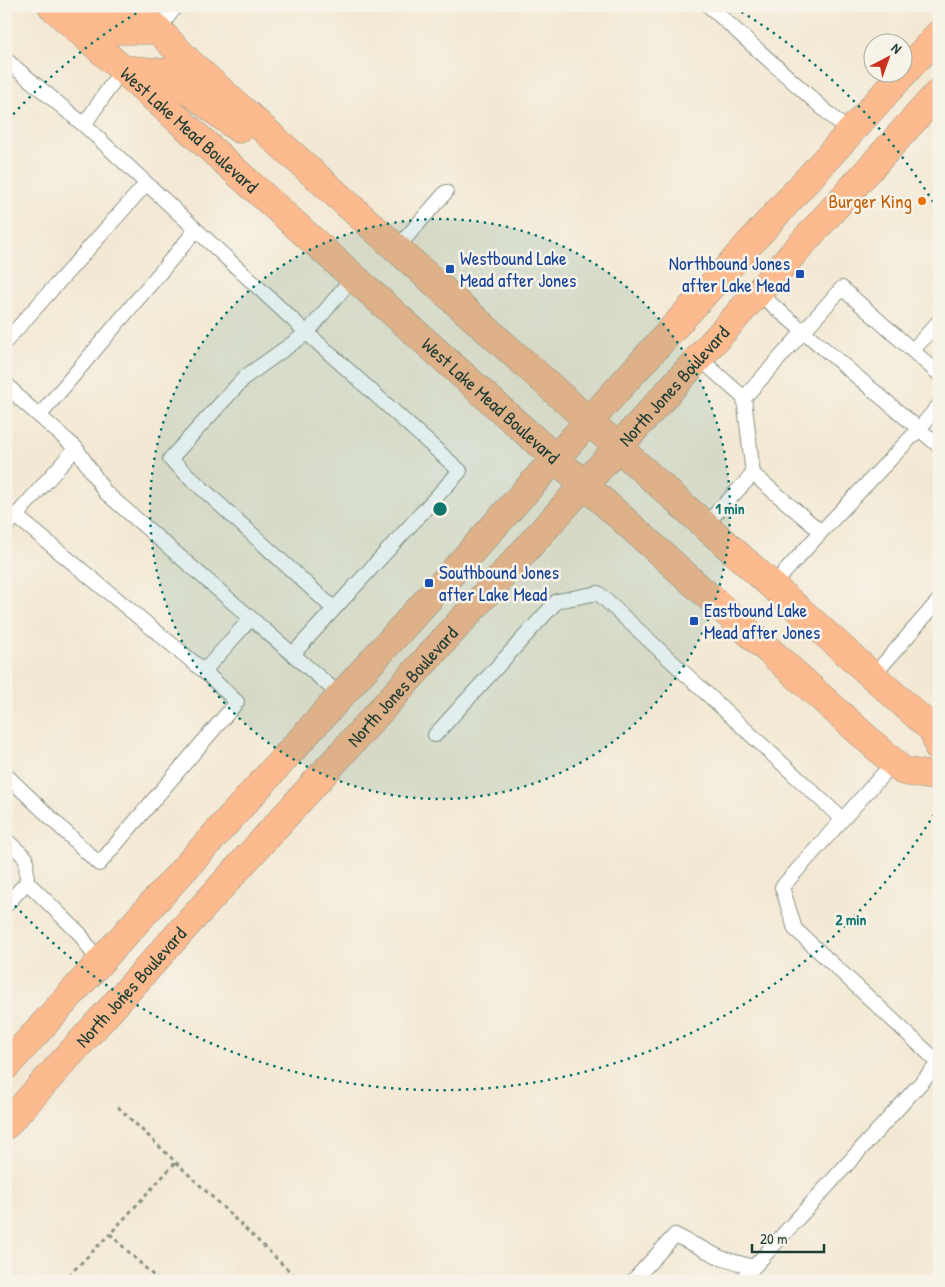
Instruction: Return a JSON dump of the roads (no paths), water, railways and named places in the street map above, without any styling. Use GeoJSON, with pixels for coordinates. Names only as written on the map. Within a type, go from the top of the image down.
{"type":"FeatureCollection","features":[{"type":"Feature","properties":{"kind":"main road","name":"West Lake Mead Boulevard"},"geometry":{"type":"LineString","coordinates":[[52,6],[893,763],[903,771],[939,777]]}},
{"type":"Feature","properties":{"kind":"main road"},"geometry":{"type":"LineString","coordinates":[[84,6],[118,30],[158,30]]}},
{"type":"Feature","properties":{"kind":"main road"},"geometry":{"type":"LineString","coordinates":[[130,6],[158,30],[190,63],[396,249],[934,731],[939,748]]}},
{"type":"Feature","properties":{"kind":"main road","name":"North Jones Boulevard"},"geometry":{"type":"LineString","coordinates":[[6,1066],[556,460],[939,34]]}},
{"type":"Feature","properties":{"kind":"main road"},"geometry":{"type":"LineString","coordinates":[[122,69],[166,73],[255,142],[298,160]]}},
{"type":"Feature","properties":{"kind":"main road","name":"North Jones Boulevard"},"geometry":{"type":"LineString","coordinates":[[7,1124],[583,485],[616,446],[939,92]]}},
{"type":"Feature","properties":{"kind":"main road"},"geometry":{"type":"LineString","coordinates":[[106,1014],[108,982],[169,909],[184,885],[188,866]]}},
{"type":"Feature","properties":{"kind":"main road"},"geometry":{"type":"LineString","coordinates":[[7,1124],[10,1108],[20,1084],[79,1017],[99,963]]}},
{"type":"Feature","properties":{"kind":"lane"},"geometry":{"type":"LineString","coordinates":[[158,30],[176,6]]}},
{"type":"Feature","properties":{"kind":"lane"},"geometry":{"type":"LineString","coordinates":[[709,6],[849,132]]}},
{"type":"Feature","properties":{"kind":"lane"},"geometry":{"type":"LineString","coordinates":[[6,60],[84,125],[307,333],[460,471],[293,654]]}},
{"type":"Feature","properties":{"kind":"lane"},"geometry":{"type":"LineString","coordinates":[[84,125],[122,69]]}},
{"type":"Feature","properties":{"kind":"lane"},"geometry":{"type":"LineString","coordinates":[[6,342],[146,184]]}},
{"type":"Feature","properties":{"kind":"lane"},"geometry":{"type":"LineString","coordinates":[[396,249],[446,192]]}},
{"type":"Feature","properties":{"kind":"lane"},"geometry":{"type":"LineString","coordinates":[[40,415],[196,230]]}},
{"type":"Feature","properties":{"kind":"lane"},"geometry":{"type":"LineString","coordinates":[[334,610],[170,459],[245,377],[307,333],[353,277]]}},
{"type":"Feature","properties":{"kind":"lane"},"geometry":{"type":"LineString","coordinates":[[744,398],[842,288],[939,374]]}},
{"type":"Feature","properties":{"kind":"lane"},"geometry":{"type":"LineString","coordinates":[[757,292],[939,446]]}},
{"type":"Feature","properties":{"kind":"lane"},"geometry":{"type":"LineString","coordinates":[[913,350],[939,321]]}},
{"type":"Feature","properties":{"kind":"lane"},"geometry":{"type":"LineString","coordinates":[[698,357],[744,398],[753,474],[821,532]]}},
{"type":"Feature","properties":{"kind":"lane"},"geometry":{"type":"LineString","coordinates":[[6,383],[76,448],[105,492],[341,696]]}},
{"type":"Feature","properties":{"kind":"lane"},"geometry":{"type":"LineString","coordinates":[[772,586],[919,429],[939,405]]}},
{"type":"Feature","properties":{"kind":"lane"},"geometry":{"type":"LineString","coordinates":[[6,526],[76,448]]}},
{"type":"Feature","properties":{"kind":"lane"},"geometry":{"type":"LineString","coordinates":[[705,525],[753,474]]}},
{"type":"Feature","properties":{"kind":"lane"},"geometry":{"type":"LineString","coordinates":[[6,775],[99,864],[237,702],[204,672],[16,516]]}},
{"type":"Feature","properties":{"kind":"lane"},"geometry":{"type":"LineString","coordinates":[[435,735],[557,601],[598,593],[842,820]]}},
{"type":"Feature","properties":{"kind":"lane"},"geometry":{"type":"LineString","coordinates":[[873,676],[939,600]]}},
{"type":"Feature","properties":{"kind":"lane"},"geometry":{"type":"LineString","coordinates":[[204,672],[251,618]]}},
{"type":"Feature","properties":{"kind":"lane"},"geometry":{"type":"LineString","coordinates":[[741,1281],[939,1063],[795,929],[782,887],[893,763]]}},
{"type":"Feature","properties":{"kind":"lane"},"geometry":{"type":"LineString","coordinates":[[6,840],[26,858],[27,882],[80,934],[99,963]]}},
{"type":"Feature","properties":{"kind":"lane"},"geometry":{"type":"LineString","coordinates":[[6,905],[27,882]]}},
{"type":"Feature","properties":{"kind":"lane"},"geometry":{"type":"LineString","coordinates":[[633,1281],[675,1235],[720,1258],[754,1267]]}},
{"type":"Feature","properties":{"kind":"place","name":"Burger King"},"geometry":{"type":"Point","coordinates":[922,201]}},
{"type":"Feature","properties":{"kind":"place","name":"Westbound Lake Mead after Jones"},"geometry":{"type":"Point","coordinates":[450,269]}},
{"type":"Feature","properties":{"kind":"place","name":"Northbound Jones after Lake Mead"},"geometry":{"type":"Point","coordinates":[800,274]}},
{"type":"Feature","properties":{"kind":"place","name":"Southbound Jones after Lake Mead"},"geometry":{"type":"Point","coordinates":[429,583]}},
{"type":"Feature","properties":{"kind":"place","name":"Eastbound Lake Mead after Jones"},"geometry":{"type":"Point","coordinates":[694,621]}}]}
